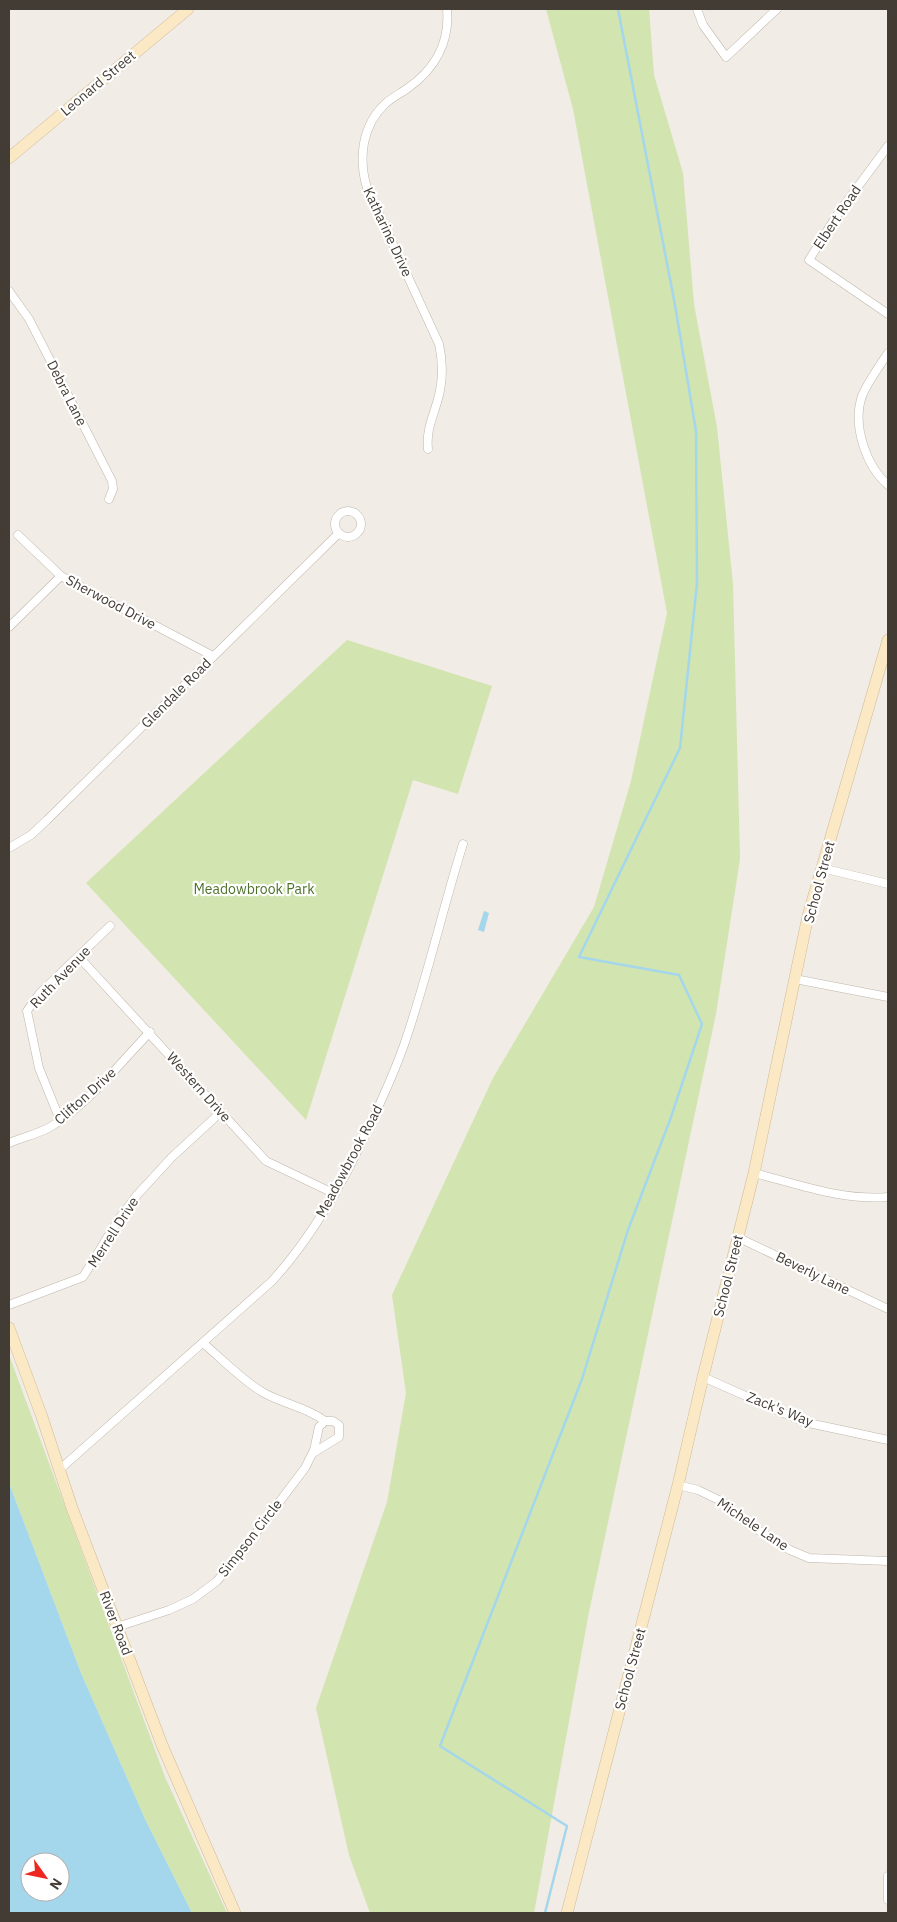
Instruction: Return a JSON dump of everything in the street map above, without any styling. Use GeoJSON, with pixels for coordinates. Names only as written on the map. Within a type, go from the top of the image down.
{"type":"FeatureCollection","features":[{"type":"Feature","properties":{"kind":"street","name":"Leonard Street"},"geometry":{"type":"LineString","coordinates":[[9,158],[188,9]]}},
{"type":"Feature","properties":{"kind":"street","name":"Katharine Drive"},"geometry":{"type":"LineString","coordinates":[[428,449],[429,425],[437,402],[442,378],[442,355],[439,344],[367,188],[362,172],[362,154],[366,132],[378,111],[387,102],[418,80],[434,63],[440,53],[447,32],[447,9]]}},
{"type":"Feature","properties":{"kind":"street"},"geometry":{"type":"LineString","coordinates":[[697,9],[703,24],[726,57],[777,9]]}},
{"type":"Feature","properties":{"kind":"street","name":"Elbert Road"},"geometry":{"type":"LineString","coordinates":[[888,146],[837,215],[808,260],[888,314]]}},
{"type":"Feature","properties":{"kind":"street","name":"Debra Lane"},"geometry":{"type":"LineString","coordinates":[[9,291],[29,319],[112,481],[113,488],[109,499]]}},
{"type":"Feature","properties":{"kind":"street"},"geometry":{"type":"LineString","coordinates":[[888,354],[872,377],[862,397],[859,418],[870,462],[888,485]]}},
{"type":"Feature","properties":{"kind":"street","name":"Glendale Road"},"geometry":{"type":"LineString","coordinates":[[9,848],[21,842],[47,820],[339,533]]}},
{"type":"Feature","properties":{"kind":"street","name":"Sherwood Drive"},"geometry":{"type":"LineString","coordinates":[[18,535],[61,576],[213,656]]}},
{"type":"Feature","properties":{"kind":"street"},"geometry":{"type":"LineString","coordinates":[[9,627],[61,576]]}},
{"type":"Feature","properties":{"kind":"street","name":"School Street"},"geometry":{"type":"LineString","coordinates":[[567,1913],[678,1485],[754,1173],[808,916],[888,640]]}},
{"type":"Feature","properties":{"kind":"street","name":"Meadowbrook Road"},"geometry":{"type":"LineString","coordinates":[[59,1470],[203,1343],[282,1270],[335,1194],[382,1100],[404,1044],[463,844]]}},
{"type":"Feature","properties":{"kind":"street"},"geometry":{"type":"LineString","coordinates":[[822,868],[888,884]]}},
{"type":"Feature","properties":{"kind":"street","name":"Ruth Avenue"},"geometry":{"type":"LineString","coordinates":[[60,1120],[39,1068],[27,1011],[40,993],[80,957],[110,926]]}},
{"type":"Feature","properties":{"kind":"street","name":"Western Drive"},"geometry":{"type":"LineString","coordinates":[[80,957],[266,1161],[335,1194]]}},
{"type":"Feature","properties":{"kind":"street"},"geometry":{"type":"LineString","coordinates":[[796,979],[888,997]]}},
{"type":"Feature","properties":{"kind":"street","name":"Clifton Drive"},"geometry":{"type":"LineString","coordinates":[[9,1143],[38,1132],[60,1120],[104,1080],[150,1032]]}},
{"type":"Feature","properties":{"kind":"street","name":"Merrell Drive"},"geometry":{"type":"LineString","coordinates":[[9,1304],[83,1277],[118,1220],[137,1195],[172,1157],[221,1112]]}},
{"type":"Feature","properties":{"kind":"street"},"geometry":{"type":"LineString","coordinates":[[754,1173],[838,1195],[859,1198],[888,1197]]}},
{"type":"Feature","properties":{"kind":"street","name":"Beverly Lane"},"geometry":{"type":"LineString","coordinates":[[738,1237],[888,1310]]}},
{"type":"Feature","properties":{"kind":"street","name":"River Road"},"geometry":{"type":"LineString","coordinates":[[9,1328],[39,1408],[59,1470],[162,1745],[235,1913]]}},
{"type":"Feature","properties":{"kind":"street","name":"Simpson Circle"},"geometry":{"type":"LineString","coordinates":[[203,1343],[260,1391],[270,1397],[309,1411],[325,1421],[333,1421],[339,1425],[339,1437],[313,1454]]}},
{"type":"Feature","properties":{"kind":"street","name":"Zack's Way"},"geometry":{"type":"LineString","coordinates":[[703,1377],[804,1422],[888,1440]]}},
{"type":"Feature","properties":{"kind":"street","name":"Simpson Circle"},"geometry":{"type":"LineString","coordinates":[[117,1627],[169,1610],[194,1598],[213,1585],[228,1570],[305,1468],[313,1454],[319,1426],[325,1421]]}},
{"type":"Feature","properties":{"kind":"street","name":"Michele Lane"},"geometry":{"type":"LineString","coordinates":[[678,1485],[698,1490],[723,1502],[745,1522],[790,1550],[809,1558],[888,1561]]}},
{"type":"Feature","properties":{"kind":"street"},"geometry":{"type":"LineString","coordinates":[[888,1876],[888,1900]]}},
{"type":"Feature","properties":{"kind":"green space"},"geometry":{"type":"Polygon","coordinates":[[[546,9],[649,9],[654,75],[683,173],[694,304],[717,427],[733,584],[740,859],[716,1014],[589,1612],[534,1913],[370,1913],[349,1855],[316,1708],[387,1502],[406,1393],[392,1295],[493,1078],[594,907],[631,781],[667,613],[573,109],[546,9]]]}},
{"type":"Feature","properties":{"kind":"green space","name":"Meadowbrook Park"},"geometry":{"type":"Polygon","coordinates":[[[347,640],[492,686],[458,794],[413,780],[306,1120],[86,883],[347,640]]]}},
{"type":"Feature","properties":{"kind":"green space"},"geometry":{"type":"Polygon","coordinates":[[[9,1355],[165,1777],[227,1913],[192,1913],[145,1819],[81,1673],[9,1483],[9,1355]]]}},
{"type":"Feature","properties":{"kind":"water"},"geometry":{"type":"Polygon","coordinates":[[[484,911],[489,913],[484,932],[478,930],[484,911]]]}},
{"type":"Feature","properties":{"kind":"water"},"geometry":{"type":"Polygon","coordinates":[[[9,1483],[81,1673],[145,1819],[192,1913],[9,1913],[9,1483]]]}},
{"type":"Feature","properties":{"kind":"waterway"},"geometry":{"type":"LineString","coordinates":[[545,1913],[567,1826],[440,1746],[582,1379],[628,1230],[670,1120],[702,1024],[679,975],[579,957],[680,748],[697,583],[696,431],[675,305],[618,9]]}}]}
